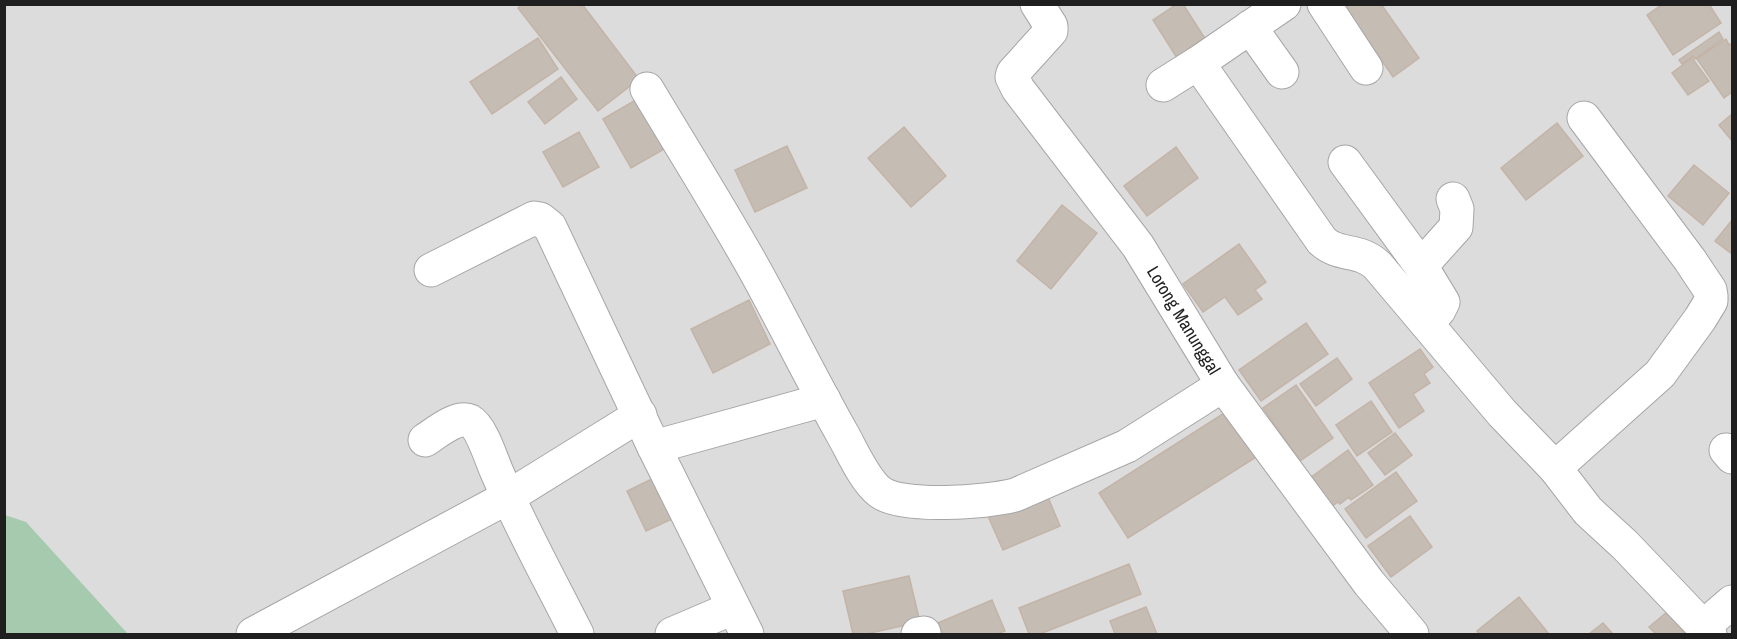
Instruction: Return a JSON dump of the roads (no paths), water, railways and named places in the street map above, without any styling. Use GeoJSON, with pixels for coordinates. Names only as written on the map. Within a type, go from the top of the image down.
{"type":"FeatureCollection","features":[{"type":"Feature","properties":{"kind":"street","name":"Lorong Manunggal"},"geometry":{"type":"LineString","coordinates":[[1037,4],[1051,26],[1051,31],[1017,67],[1012,77],[1014,82],[1138,246],[1223,385],[1369,583],[1412,634]]}},
{"type":"Feature","properties":{"kind":"street"},"geometry":{"type":"LineString","coordinates":[[1163,85],[1284,4]]}},
{"type":"Feature","properties":{"kind":"street"},"geometry":{"type":"LineString","coordinates":[[1324,4],[1366,68]]}},
{"type":"Feature","properties":{"kind":"street"},"geometry":{"type":"LineString","coordinates":[[1250,27],[1282,72]]}},
{"type":"Feature","properties":{"kind":"street"},"geometry":{"type":"LineString","coordinates":[[1198,63],[1322,241],[1334,250],[1370,258],[1503,413],[1555,468],[1588,511],[1624,545],[1706,631],[1732,602]]}},
{"type":"Feature","properties":{"kind":"street"},"geometry":{"type":"LineString","coordinates":[[647,89],[757,274],[864,472],[878,491],[892,498],[942,502],[998,500],[1015,495],[1128,446],[1223,385]]}},
{"type":"Feature","properties":{"kind":"street"},"geometry":{"type":"LineString","coordinates":[[1555,468],[1660,374],[1711,302],[1710,290],[1584,118]]}},
{"type":"Feature","properties":{"kind":"street"},"geometry":{"type":"LineString","coordinates":[[1345,162],[1421,266],[1443,302],[1427,324]]}},
{"type":"Feature","properties":{"kind":"street"},"geometry":{"type":"LineString","coordinates":[[1421,266],[1456,227],[1457,209],[1453,199]]}},
{"type":"Feature","properties":{"kind":"street"},"geometry":{"type":"LineString","coordinates":[[431,270],[534,218],[550,227],[654,447],[740,621],[672,634]]}},
{"type":"Feature","properties":{"kind":"street"},"geometry":{"type":"LineString","coordinates":[[654,447],[824,400]]}},
{"type":"Feature","properties":{"kind":"street"},"geometry":{"type":"LineString","coordinates":[[253,634],[508,497],[640,416]]}},
{"type":"Feature","properties":{"kind":"street"},"geometry":{"type":"LineString","coordinates":[[425,440],[457,422],[470,421],[479,430],[508,497],[577,634]]}}]}
